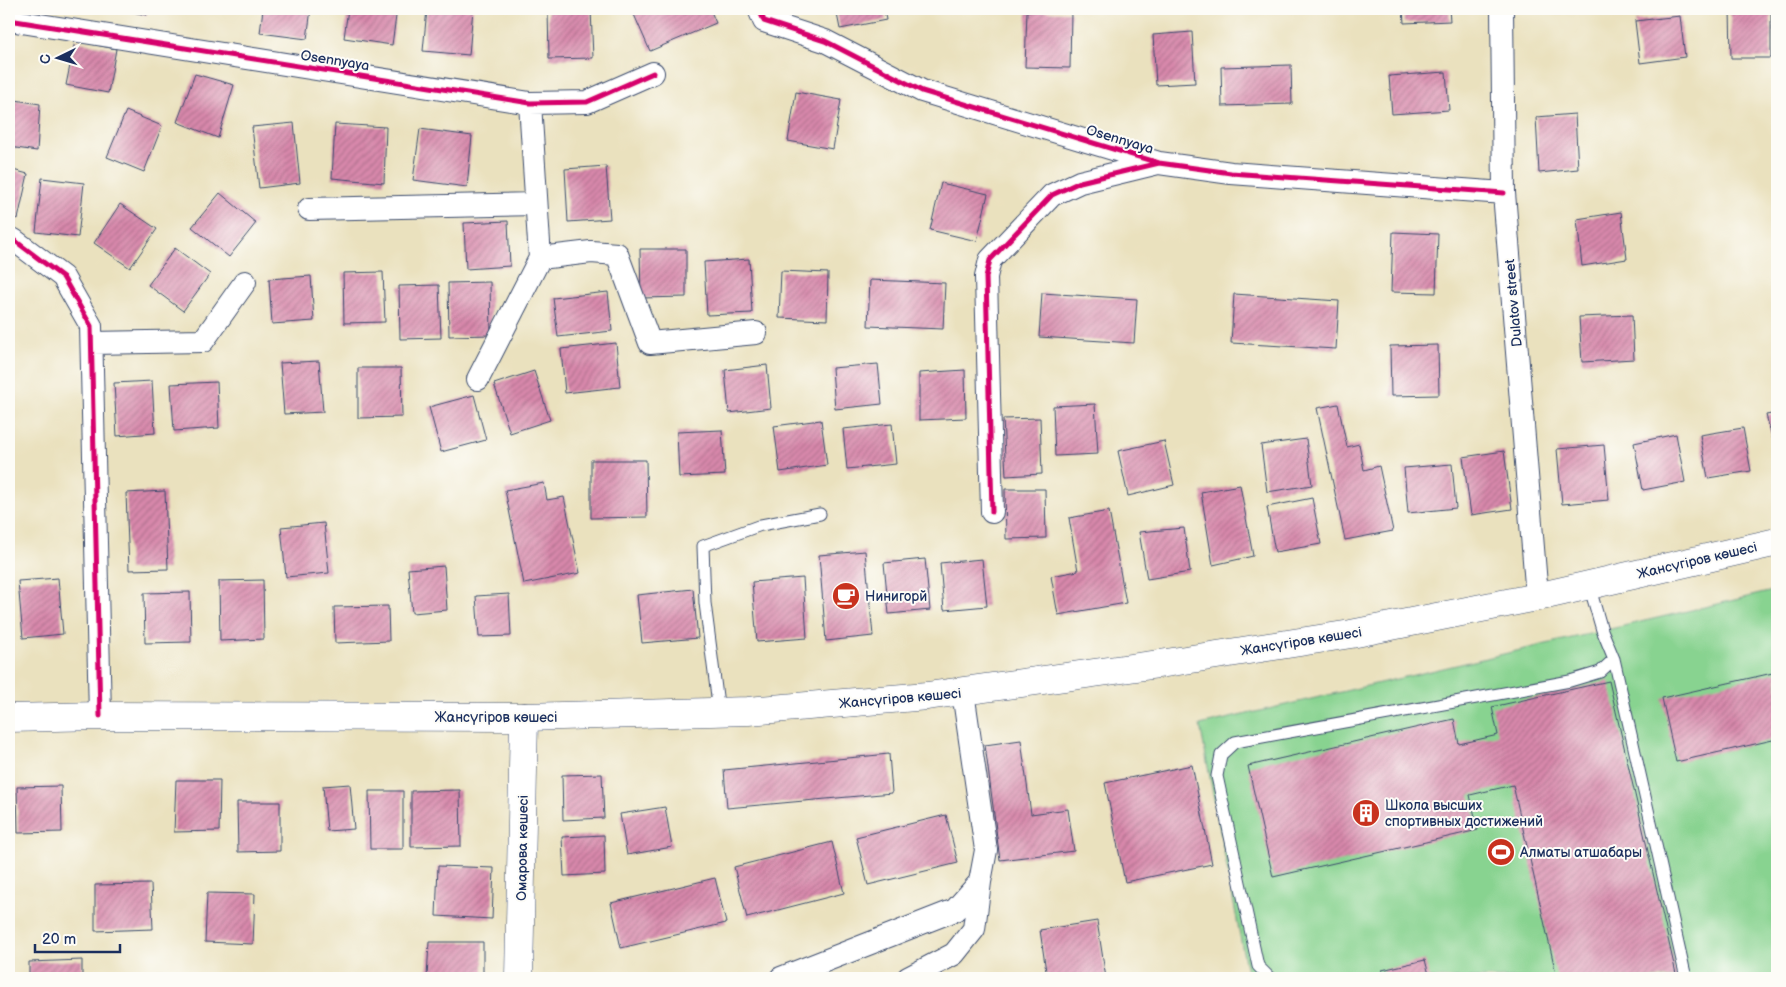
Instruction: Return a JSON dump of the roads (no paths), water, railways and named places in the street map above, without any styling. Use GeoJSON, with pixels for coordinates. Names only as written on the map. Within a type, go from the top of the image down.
{"type":"FeatureCollection","features":[{"type":"Feature","properties":{"kind":"main road","name":"Жансүгіров көшесі"},"geometry":{"type":"LineString","coordinates":[[9,718],[100,716],[524,717],[719,712],[963,692],[1166,663],[1342,635],[1537,598],[1777,542]]}},
{"type":"Feature","properties":{"kind":"main road","name":"Омарова көшесі"},"geometry":{"type":"LineString","coordinates":[[519,978],[524,717]]}},
{"type":"Feature","properties":{"kind":"street","name":"Osennyaya"},"geometry":{"type":"LineString","coordinates":[[759,9],[764,21],[824,41],[922,91],[1159,163],[1231,174],[1504,193]]}},
{"type":"Feature","properties":{"kind":"street","name":"Dulatov street"},"geometry":{"type":"LineString","coordinates":[[1502,9],[1504,193],[1537,598]]}},
{"type":"Feature","properties":{"kind":"street","name":"Osennyaya"},"geometry":{"type":"LineString","coordinates":[[9,20],[530,103],[587,102],[653,73]]}},
{"type":"Feature","properties":{"kind":"street"},"geometry":{"type":"LineString","coordinates":[[478,379],[540,258],[530,103]]}},
{"type":"Feature","properties":{"kind":"street"},"geometry":{"type":"LineString","coordinates":[[992,512],[986,277],[990,260],[1052,195],[1080,182],[1159,163]]}},
{"type":"Feature","properties":{"kind":"street"},"geometry":{"type":"LineString","coordinates":[[309,209],[536,204]]}},
{"type":"Feature","properties":{"kind":"street"},"geometry":{"type":"LineString","coordinates":[[14,240],[63,277],[91,326],[100,716]]}},
{"type":"Feature","properties":{"kind":"street"},"geometry":{"type":"LineString","coordinates":[[540,258],[591,252],[617,254],[650,343],[756,333]]}},
{"type":"Feature","properties":{"kind":"street"},"geometry":{"type":"LineString","coordinates":[[92,342],[203,341],[245,282]]}},
{"type":"Feature","properties":{"kind":"street"},"geometry":{"type":"LineString","coordinates":[[908,978],[954,954],[974,928],[986,850],[963,692]]}},
{"type":"Feature","properties":{"kind":"street"},"geometry":{"type":"LineString","coordinates":[[780,978],[955,910],[980,882]]}},
{"type":"Feature","properties":{"kind":"lane"},"geometry":{"type":"LineString","coordinates":[[719,712],[705,603],[703,546],[761,525],[820,514]]}},
{"type":"Feature","properties":{"kind":"lane"},"geometry":{"type":"LineString","coordinates":[[1589,585],[1602,630],[1614,659],[1686,978]]}},
{"type":"Feature","properties":{"kind":"lane"},"geometry":{"type":"LineString","coordinates":[[1270,978],[1258,966],[1217,776],[1221,755],[1235,742],[1570,681],[1600,672],[1614,659]]}},
{"type":"Feature","properties":{"kind":"place","name":"Нинигорй"},"geometry":{"type":"Point","coordinates":[846,596]}},
{"type":"Feature","properties":{"kind":"place","name":"Школа высших спортивных достижений"},"geometry":{"type":"Point","coordinates":[1366,813]}},
{"type":"Feature","properties":{"kind":"place","name":"Алматы атшабары"},"geometry":{"type":"Point","coordinates":[1501,852]}}]}
